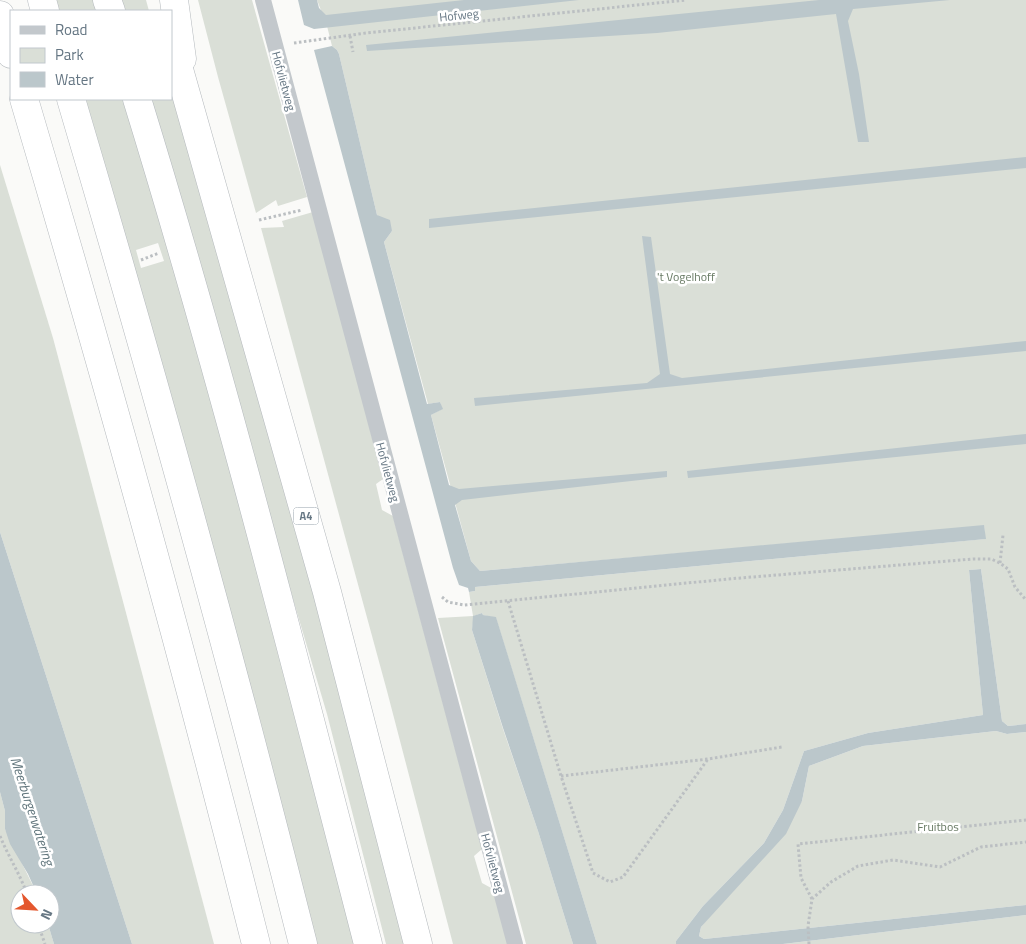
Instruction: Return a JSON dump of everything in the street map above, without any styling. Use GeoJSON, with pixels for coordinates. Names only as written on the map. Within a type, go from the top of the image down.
{"type":"FeatureCollection","features":[{"type":"Feature","properties":{"kind":"highway"},"geometry":{"type":"LineString","coordinates":[[174,0],[186,90]]}},
{"type":"Feature","properties":{"kind":"highway"},"geometry":{"type":"LineString","coordinates":[[0,15],[10,50]]}},
{"type":"Feature","properties":{"kind":"highway","name":"A4"},"geometry":{"type":"LineString","coordinates":[[172,44],[327,592],[418,944]]}},
{"type":"Feature","properties":{"kind":"highway"},"geometry":{"type":"LineString","coordinates":[[0,48],[10,73]]}},
{"type":"Feature","properties":{"kind":"highway"},"geometry":{"type":"LineString","coordinates":[[71,100],[106,215],[207,576],[303,944]]}},
{"type":"Feature","properties":{"kind":"highway"},"geometry":{"type":"LineString","coordinates":[[137,100],[172,210],[270,567],[368,944]]}},
{"type":"Feature","properties":{"kind":"highway"},"geometry":{"type":"LineString","coordinates":[[26,106],[96,346],[145,524],[256,944]]}},
{"type":"Feature","properties":{"kind":"street","name":"Hofvlietweg"},"geometry":{"type":"LineString","coordinates":[[263,0],[515,944]]}},
{"type":"Feature","properties":{"kind":"path","name":"Hofweg"},"geometry":{"type":"LineString","coordinates":[[294,44],[350,36],[686,0]]}},
{"type":"Feature","properties":{"kind":"path"},"geometry":{"type":"LineString","coordinates":[[350,36],[353,52]]}},
{"type":"Feature","properties":{"kind":"path"},"geometry":{"type":"LineString","coordinates":[[258,220],[317,206]]}},
{"type":"Feature","properties":{"kind":"path"},"geometry":{"type":"LineString","coordinates":[[139,261],[162,252]]}},
{"type":"Feature","properties":{"kind":"path"},"geometry":{"type":"LineString","coordinates":[[1000,563],[1003,535]]}},
{"type":"Feature","properties":{"kind":"path"},"geometry":{"type":"LineString","coordinates":[[440,595],[448,602],[464,605],[738,578],[991,559],[1008,569],[1015,587],[1026,600]]}},
{"type":"Feature","properties":{"kind":"path"},"geometry":{"type":"LineString","coordinates":[[508,601],[561,776],[593,873],[610,882],[623,877],[708,759]]}},
{"type":"Feature","properties":{"kind":"path"},"geometry":{"type":"LineString","coordinates":[[561,776],[708,759],[782,747]]}},
{"type":"Feature","properties":{"kind":"path"},"geometry":{"type":"LineString","coordinates":[[809,943],[808,926],[812,899],[800,878],[798,844],[1026,820]]}},
{"type":"Feature","properties":{"kind":"path"},"geometry":{"type":"LineString","coordinates":[[0,836],[4,848],[23,884]]}},
{"type":"Feature","properties":{"kind":"path"},"geometry":{"type":"LineString","coordinates":[[812,899],[831,882],[858,866],[893,860],[940,867],[981,847],[1026,842]]}},
{"type":"Feature","properties":{"kind":"green space"},"geometry":{"type":"Polygon","coordinates":[[[53,0],[96,0],[99,10],[56,10],[53,0]]]}},
{"type":"Feature","properties":{"kind":"green space"},"geometry":{"type":"Polygon","coordinates":[[[120,0],[146,0],[149,10],[123,10],[120,0]]]}},
{"type":"Feature","properties":{"kind":"green space"},"geometry":{"type":"Polygon","coordinates":[[[198,0],[252,0],[307,197],[278,206],[276,200],[256,213],[198,0]]]}},
{"type":"Feature","properties":{"kind":"green space","name":"'t Vogelhoff"},"geometry":{"type":"Polygon","coordinates":[[[317,0],[1026,0],[1026,724],[1008,726],[1002,721],[981,569],[969,570],[983,715],[868,733],[804,751],[783,810],[764,843],[703,906],[676,941],[676,944],[597,944],[496,618],[483,615],[482,613],[474,616],[472,630],[573,944],[526,944],[438,618],[473,616],[469,592],[475,591],[475,587],[985,539],[984,526],[480,571],[471,561],[431,415],[442,409],[440,402],[428,404],[384,242],[392,231],[377,215],[339,54],[332,46],[317,0]]]}},
{"type":"Feature","properties":{"kind":"green space"},"geometry":{"type":"Polygon","coordinates":[[[172,87],[224,260],[409,944],[386,944],[327,714],[147,100],[172,100],[172,87]]]}},
{"type":"Feature","properties":{"kind":"green space"},"geometry":{"type":"Polygon","coordinates":[[[82,100],[124,100],[215,412],[355,944],[311,944],[82,100]],[[158,243],[136,250],[141,268],[164,261],[158,243]]]}},
{"type":"Feature","properties":{"kind":"green space"},"geometry":{"type":"Polygon","coordinates":[[[0,165],[53,338],[214,944],[132,944],[0,532],[0,165]]]}},
{"type":"Feature","properties":{"kind":"green space"},"geometry":{"type":"Polygon","coordinates":[[[313,212],[383,479],[376,484],[382,510],[393,516],[482,849],[474,856],[482,883],[493,889],[508,944],[453,944],[387,691],[261,228],[284,227],[282,221],[313,212]]]}},
{"type":"Feature","properties":{"kind":"green space","name":"Fruitbos"},"geometry":{"type":"Polygon","coordinates":[[[996,731],[1007,734],[1026,732],[1026,905],[704,939],[699,936],[701,927],[802,801],[809,766],[863,746],[996,731]]]}},
{"type":"Feature","properties":{"kind":"green space"},"geometry":{"type":"Polygon","coordinates":[[[0,792],[5,811],[5,829],[32,884],[10,884],[10,934],[51,934],[54,944],[0,944],[0,792]]]}},
{"type":"Feature","properties":{"kind":"green space"},"geometry":{"type":"Polygon","coordinates":[[[1026,915],[1026,944],[783,944],[1026,915]]]}},
{"type":"Feature","properties":{"kind":"water"},"geometry":{"type":"Polygon","coordinates":[[[298,0],[317,0],[319,8],[326,15],[464,0],[579,0],[314,29],[304,25],[298,0]]]}},
{"type":"Feature","properties":{"kind":"water"},"geometry":{"type":"Polygon","coordinates":[[[819,0],[950,0],[853,9],[848,21],[859,74],[869,142],[858,142],[836,14],[657,33],[367,51],[366,45],[819,0]]]}},
{"type":"Feature","properties":{"kind":"water"},"geometry":{"type":"Polygon","coordinates":[[[332,46],[339,54],[377,215],[390,220],[392,231],[384,242],[427,404],[440,402],[443,409],[431,415],[449,485],[459,489],[667,471],[667,477],[462,500],[455,505],[471,561],[480,571],[984,525],[986,539],[475,587],[475,591],[469,592],[468,588],[459,585],[314,50],[332,46]]]}},
{"type":"Feature","properties":{"kind":"water"},"geometry":{"type":"Polygon","coordinates":[[[1026,157],[1026,168],[429,228],[429,219],[1026,157]]]}},
{"type":"Feature","properties":{"kind":"water"},"geometry":{"type":"Polygon","coordinates":[[[642,236],[651,237],[670,374],[682,378],[1026,341],[1026,351],[475,406],[474,398],[647,383],[660,374],[642,236]]]}},
{"type":"Feature","properties":{"kind":"water"},"geometry":{"type":"Polygon","coordinates":[[[1026,434],[1026,444],[688,478],[687,471],[1026,434]]]}},
{"type":"Feature","properties":{"kind":"water","name":"Meerburgerwatering"},"geometry":{"type":"Polygon","coordinates":[[[0,532],[132,944],[54,944],[51,934],[60,934],[60,884],[32,884],[10,844],[5,829],[5,811],[0,792],[0,532]]]}},
{"type":"Feature","properties":{"kind":"water"},"geometry":{"type":"Polygon","coordinates":[[[981,569],[1002,721],[1008,726],[1026,724],[1026,732],[1007,734],[996,731],[863,746],[809,766],[802,801],[786,834],[701,927],[699,936],[704,939],[1026,905],[1026,915],[783,944],[676,944],[676,941],[703,906],[764,843],[783,810],[804,751],[868,733],[983,715],[969,570],[981,569]]]}},
{"type":"Feature","properties":{"kind":"water"},"geometry":{"type":"Polygon","coordinates":[[[482,613],[483,615],[496,617],[597,944],[573,944],[472,630],[473,616],[482,613]]]}}]}
